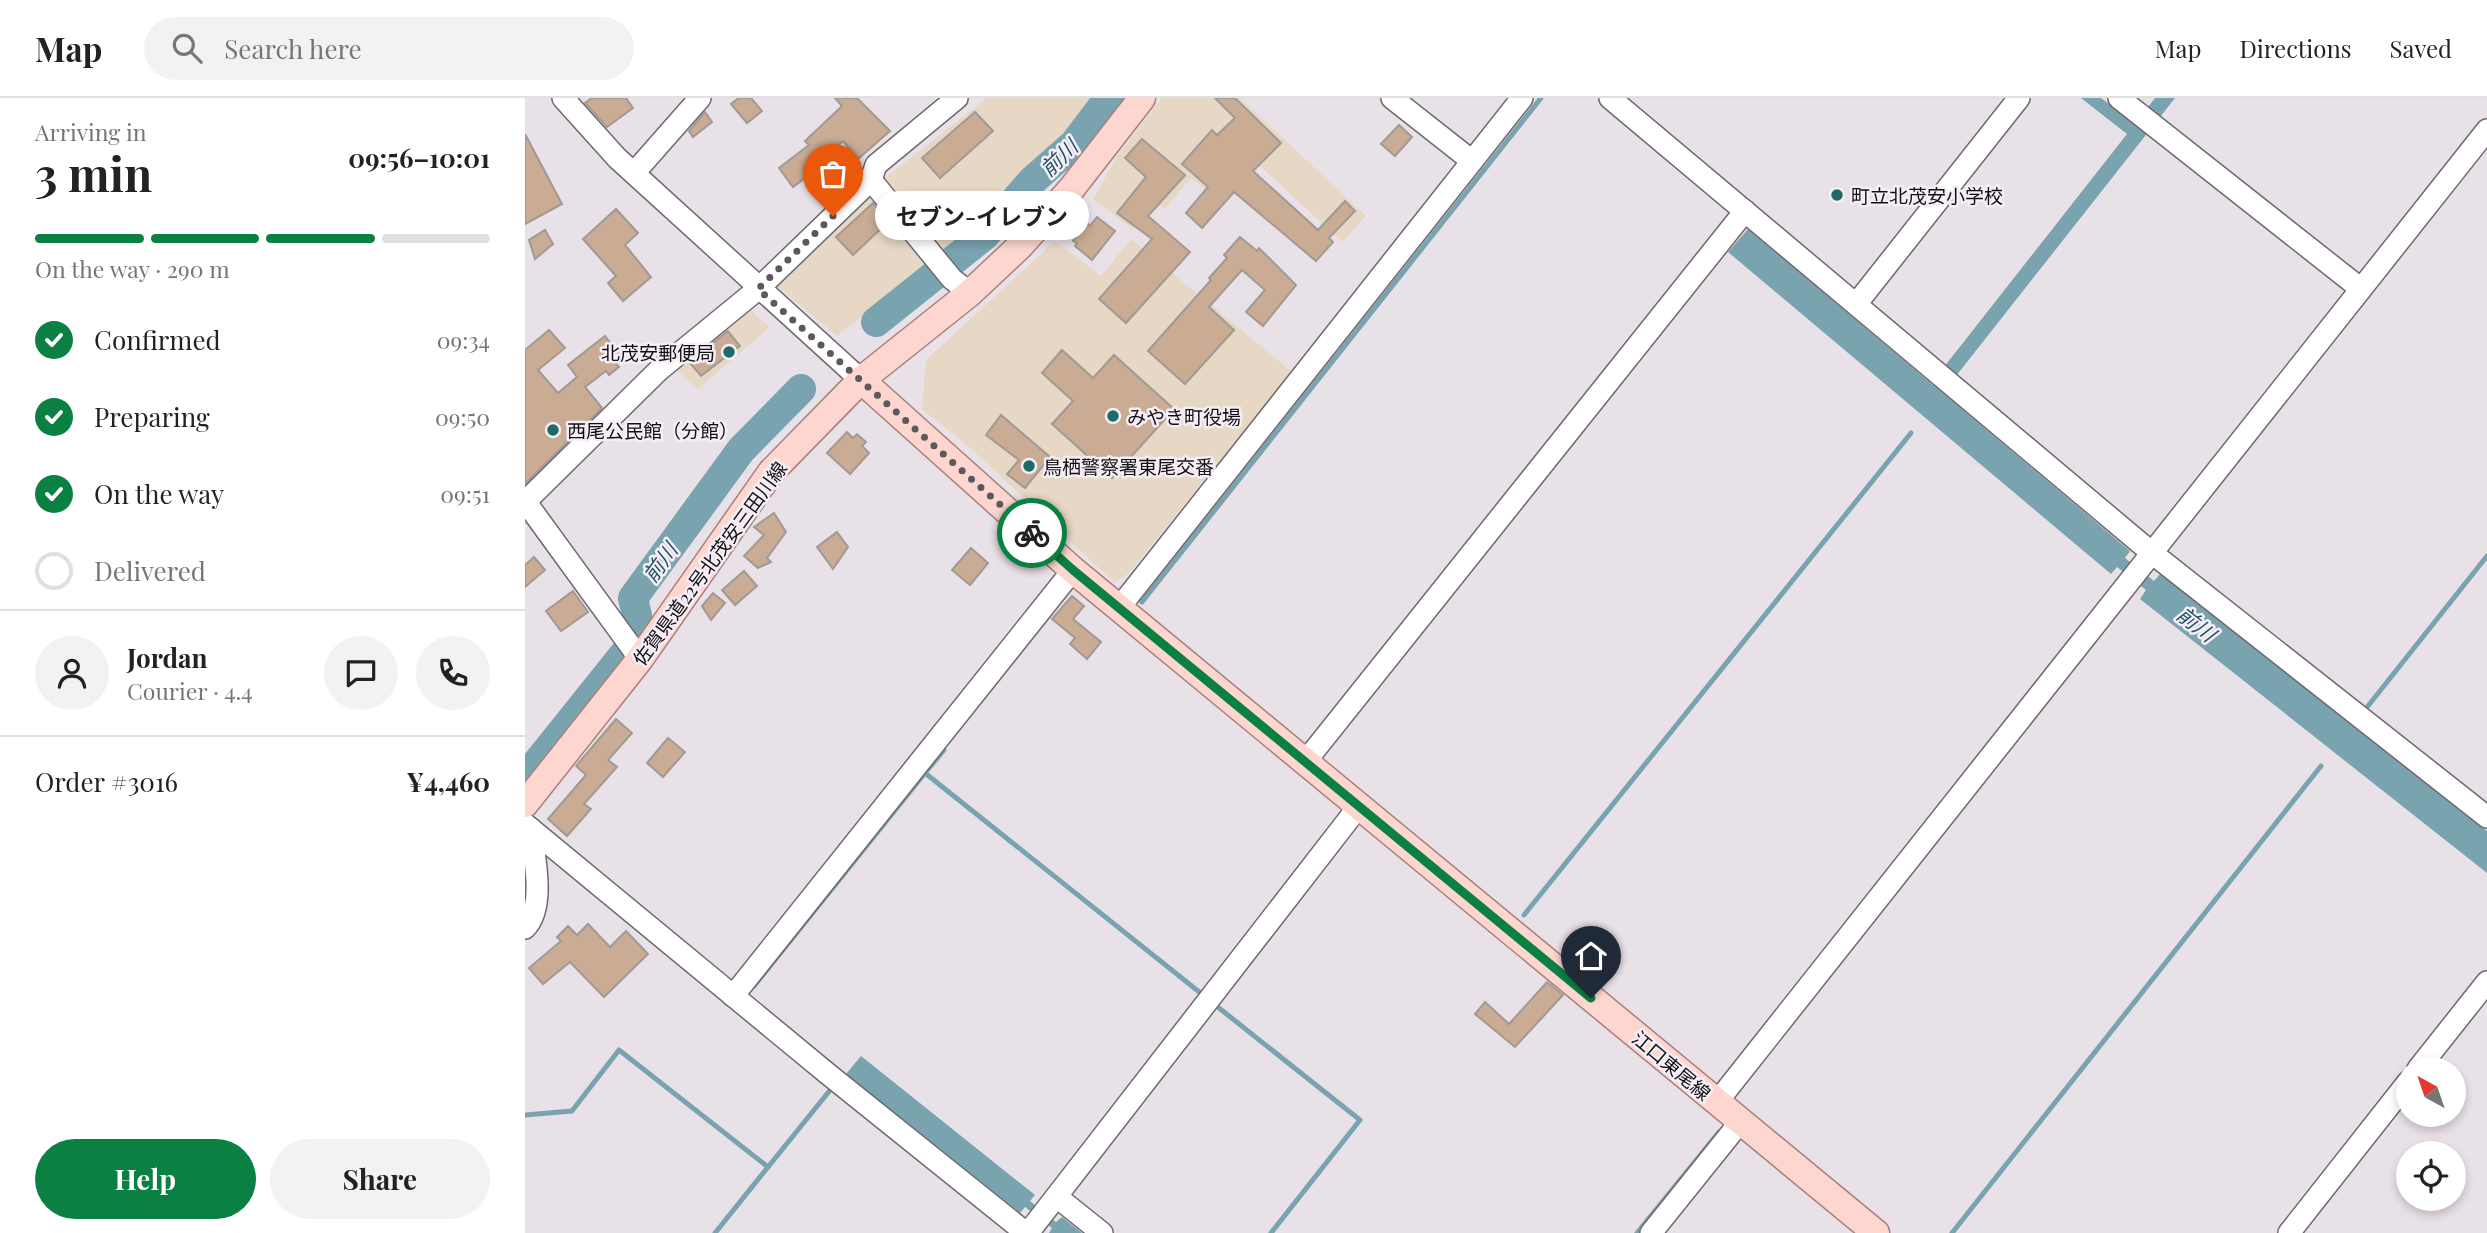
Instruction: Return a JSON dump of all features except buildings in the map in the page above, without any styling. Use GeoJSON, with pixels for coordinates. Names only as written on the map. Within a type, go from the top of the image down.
{"type":"FeatureCollection","features":[{"type":"Feature","properties":{"kind":"main road","name":"佐賀県道22号北茂安三田川線"},"geometry":{"type":"LineString","coordinates":[[527,819],[632,649],[771,472],[861,380],[961,286],[1019,247],[1072,188],[1142,98]]}},
{"type":"Feature","properties":{"kind":"main road","name":"江口東尾線"},"geometry":{"type":"LineString","coordinates":[[861,380],[1073,570],[1876,1233]]}},
{"type":"Feature","properties":{"kind":"street"},"geometry":{"type":"LineString","coordinates":[[563,98],[577,116],[634,173],[758,289],[861,380]]}},
{"type":"Feature","properties":{"kind":"street"},"geometry":{"type":"LineString","coordinates":[[634,173],[700,98]]}},
{"type":"Feature","properties":{"kind":"street"},"geometry":{"type":"LineString","coordinates":[[632,649],[525,501],[659,370],[758,289],[871,180],[877,166],[957,98]]}},
{"type":"Feature","properties":{"kind":"street"},"geometry":{"type":"LineString","coordinates":[[1392,98],[1472,161]]}},
{"type":"Feature","properties":{"kind":"street"},"geometry":{"type":"LineString","coordinates":[[1119,608],[1522,98]]}},
{"type":"Feature","properties":{"kind":"street"},"geometry":{"type":"LineString","coordinates":[[1610,98],[1857,303],[2141,567],[2487,817]]}},
{"type":"Feature","properties":{"kind":"street"},"geometry":{"type":"LineString","coordinates":[[1857,303],[2019,98]]}},
{"type":"Feature","properties":{"kind":"street"},"geometry":{"type":"LineString","coordinates":[[2119,98],[2361,289]]}},
{"type":"Feature","properties":{"kind":"street"},"geometry":{"type":"LineString","coordinates":[[1717,1102],[2487,130]]}},
{"type":"Feature","properties":{"kind":"street"},"geometry":{"type":"LineString","coordinates":[[871,180],[935,259],[961,286]]}},
{"type":"Feature","properties":{"kind":"street"},"geometry":{"type":"LineString","coordinates":[[1305,762],[1745,211]]}},
{"type":"Feature","properties":{"kind":"street"},"geometry":{"type":"LineString","coordinates":[[733,996],[1073,570]]}},
{"type":"Feature","properties":{"kind":"street"},"geometry":{"type":"LineString","coordinates":[[1039,1219],[1359,806]]}},
{"type":"Feature","properties":{"kind":"street"},"geometry":{"type":"LineString","coordinates":[[527,819],[733,996],[1039,1219],[1102,1233]]}},
{"type":"Feature","properties":{"kind":"street"},"geometry":{"type":"LineString","coordinates":[[525,928],[530,923],[538,895],[527,819]]}},
{"type":"Feature","properties":{"kind":"street"},"geometry":{"type":"LineString","coordinates":[[2428,1057],[2487,982]]}},
{"type":"Feature","properties":{"kind":"street"},"geometry":{"type":"LineString","coordinates":[[2289,1233],[2396,1097]]}},
{"type":"Feature","properties":{"kind":"street"},"geometry":{"type":"LineString","coordinates":[[1651,1233],[1741,1121]]}},
{"type":"Feature","properties":{"kind":"shaded area"},"geometry":{"type":"Polygon","coordinates":[[[987,98],[1100,98],[1070,138],[1047,157],[980,227],[837,336],[773,283],[885,178],[987,98]]]}},
{"type":"Feature","properties":{"kind":"shaded area"},"geometry":{"type":"Polygon","coordinates":[[[1162,98],[1240,98],[1366,216],[1342,242],[1243,150],[1207,191],[1191,178],[1165,209],[1156,202],[1132,229],[1093,199],[1118,155],[1162,98]]]}},
{"type":"Feature","properties":{"kind":"shaded area"},"geometry":{"type":"Polygon","coordinates":[[[1131,239],[1292,372],[1128,574],[1114,582],[968,446],[922,409],[926,360],[1055,241],[1101,276],[1131,239]]]}},
{"type":"Feature","properties":{"kind":"shaded area"},"geometry":{"type":"Polygon","coordinates":[[[744,305],[770,327],[698,389],[673,367],[744,305]]]}},
{"type":"Feature","properties":{"kind":"water"},"geometry":{"type":"Polygon","coordinates":[[[2081,98],[2101,98],[2135,124],[2155,98],[2175,98],[1956,376],[1944,367],[2127,134],[2081,98]]]}},
{"type":"Feature","properties":{"kind":"water"},"geometry":{"type":"Polygon","coordinates":[[[1748,229],[1933,385],[1936,382],[1943,388],[1941,391],[2130,551],[2125,558],[2154,581],[2161,573],[2487,831],[2487,873],[2140,599],[2146,590],[2117,567],[2111,574],[1728,252],[1748,229]]]}},
{"type":"Feature","properties":{"kind":"water"},"geometry":{"type":"Polygon","coordinates":[[[861,1056],[1035,1195],[1030,1201],[1056,1222],[1062,1217],[1082,1233],[1049,1233],[1052,1228],[1025,1207],[1020,1213],[846,1074],[861,1056]]]}},
{"type":"Feature","properties":{"kind":"waterway","name":"前川"},"geometry":{"type":"LineString","coordinates":[[876,322],[985,235],[1032,181],[1074,144],[1109,98]]}},
{"type":"Feature","properties":{"kind":"waterway"},"geometry":{"type":"LineString","coordinates":[[1142,602],[1541,98]]}},
{"type":"Feature","properties":{"kind":"waterway","name":"前川"},"geometry":{"type":"LineString","coordinates":[[525,778],[641,633],[633,598],[741,450],[801,389]]}},
{"type":"Feature","properties":{"kind":"waterway"},"geometry":{"type":"LineString","coordinates":[[1524,915],[1911,433]]}},
{"type":"Feature","properties":{"kind":"waterway"},"geometry":{"type":"LineString","coordinates":[[2368,706],[2487,556]]}},
{"type":"Feature","properties":{"kind":"waterway"},"geometry":{"type":"LineString","coordinates":[[944,750],[925,773],[1203,995]]}},
{"type":"Feature","properties":{"kind":"waterway"},"geometry":{"type":"LineString","coordinates":[[1952,1233],[2321,766]]}},
{"type":"Feature","properties":{"kind":"waterway"},"geometry":{"type":"LineString","coordinates":[[754,986],[925,773]]}},
{"type":"Feature","properties":{"kind":"waterway"},"geometry":{"type":"LineString","coordinates":[[1219,1008],[1360,1120],[1271,1233]]}},
{"type":"Feature","properties":{"kind":"waterway"},"geometry":{"type":"LineString","coordinates":[[525,1115],[572,1111],[619,1050],[768,1167],[831,1089]]}},
{"type":"Feature","properties":{"kind":"waterway"},"geometry":{"type":"LineString","coordinates":[[1637,1233],[1719,1132]]}},
{"type":"Feature","properties":{"kind":"waterway"},"geometry":{"type":"LineString","coordinates":[[715,1233],[768,1167]]}},
{"type":"Feature","properties":{"kind":"way so far"},"geometry":{"type":"LineString","coordinates":[[833,216],[758,289],[1032,533]]}},
{"type":"Feature","properties":{"kind":"place","name":"町立北茂安小学校"},"geometry":{"type":"Point","coordinates":[1837,195]}},
{"type":"Feature","properties":{"kind":"place","name":"セブン-イレブン"},"geometry":{"type":"Point","coordinates":[833,216]}},
{"type":"Feature","properties":{"kind":"place","name":"北茂安郵便局"},"geometry":{"type":"Point","coordinates":[729,352]}},
{"type":"Feature","properties":{"kind":"place","name":"みやき町役場"},"geometry":{"type":"Point","coordinates":[1113,416]}},
{"type":"Feature","properties":{"kind":"place","name":"西尾公民館（分館）"},"geometry":{"type":"Point","coordinates":[553,430]}},
{"type":"Feature","properties":{"kind":"place","name":"鳥栖警察署東尾交番"},"geometry":{"type":"Point","coordinates":[1029,466]}},
{"type":"Feature","properties":{"kind":"route"},"geometry":{"type":"LineString","coordinates":[[1032,533],[1073,570],[1591,998]]}}]}
